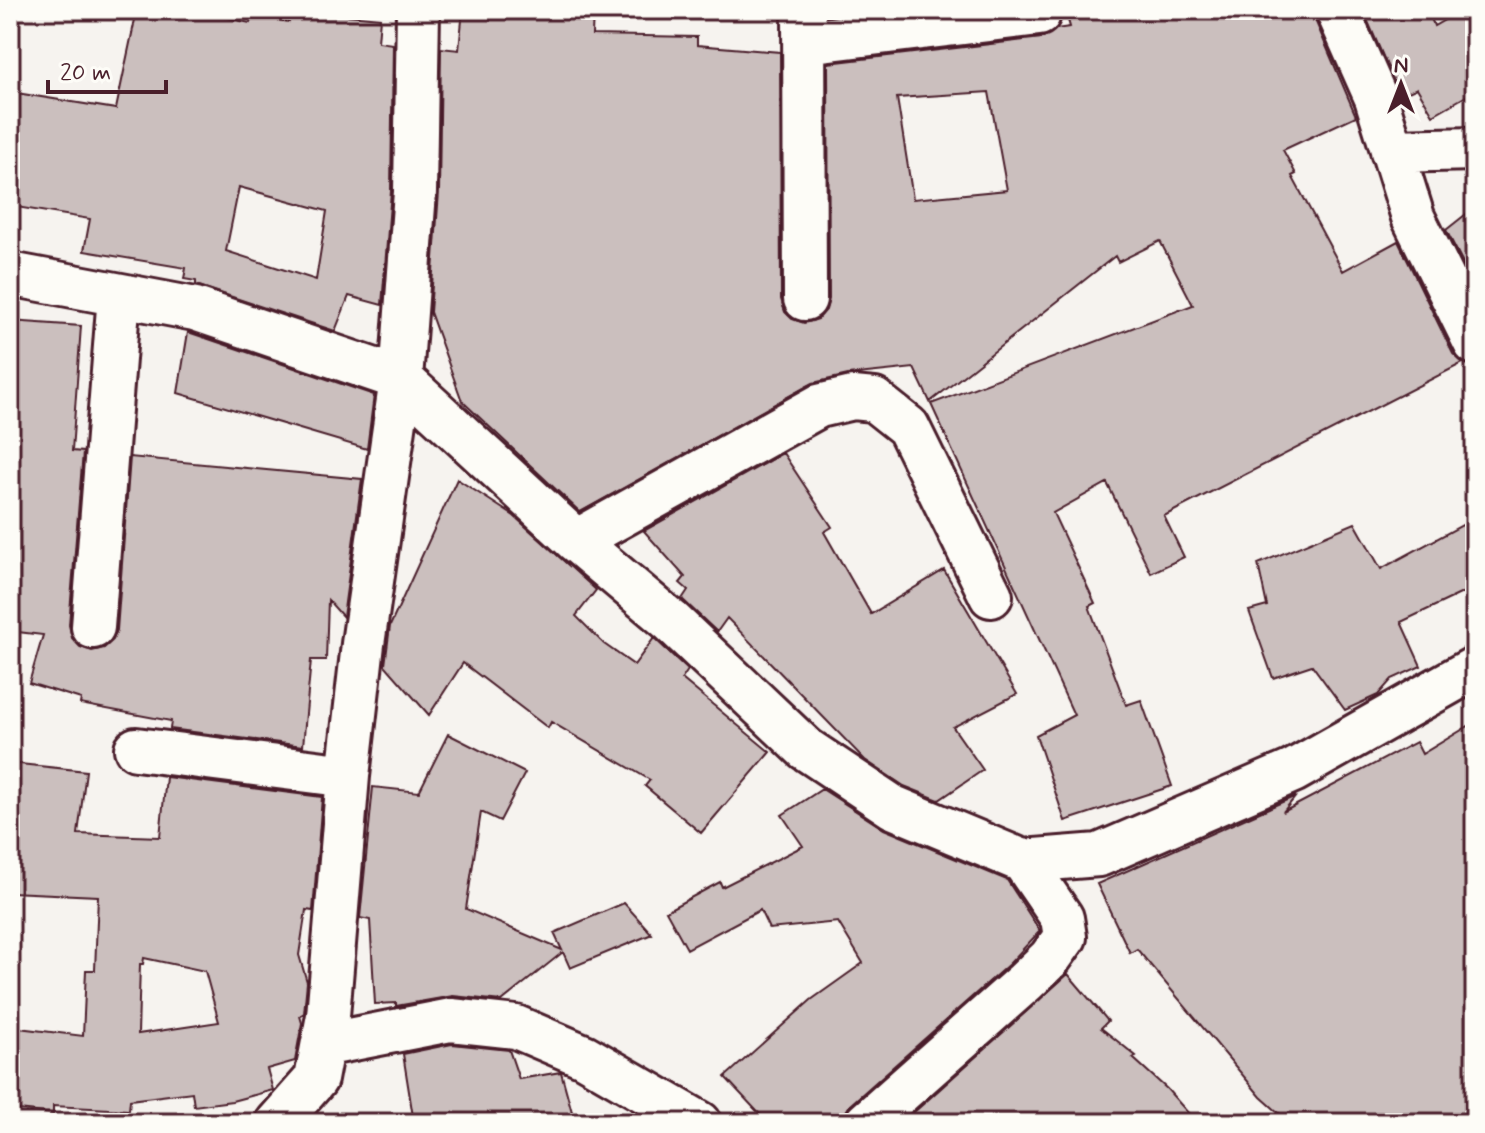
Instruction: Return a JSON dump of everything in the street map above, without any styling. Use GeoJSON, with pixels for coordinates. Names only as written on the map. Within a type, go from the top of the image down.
{"type":"FeatureCollection","features":[{"type":"Feature","properties":{"kind":"street"},"geometry":{"type":"LineString","coordinates":[[277,1123],[316,1079],[328,1016],[348,776],[363,644],[401,379],[415,192],[418,10]]}},
{"type":"Feature","properties":{"kind":"street"},"geometry":{"type":"LineString","coordinates":[[1337,10],[1376,98],[1413,217],[1475,343]]}},
{"type":"Feature","properties":{"kind":"street"},"geometry":{"type":"LineString","coordinates":[[805,299],[804,26],[1039,14]]}},
{"type":"Feature","properties":{"kind":"street"},"geometry":{"type":"LineString","coordinates":[[1392,151],[1475,149]]}},
{"type":"Feature","properties":{"kind":"street"},"geometry":{"type":"LineString","coordinates":[[10,274],[195,309],[401,379],[576,541],[672,622],[806,749],[893,807],[1023,861],[1099,855],[1293,771],[1475,668]]}},
{"type":"Feature","properties":{"kind":"street"},"geometry":{"type":"LineString","coordinates":[[93,627],[119,295]]}},
{"type":"Feature","properties":{"kind":"street"},"geometry":{"type":"LineString","coordinates":[[576,541],[819,406],[853,398],[874,400],[908,427],[991,596]]}},
{"type":"Feature","properties":{"kind":"street"},"geometry":{"type":"LineString","coordinates":[[136,749],[348,776]]}},
{"type":"Feature","properties":{"kind":"street"},"geometry":{"type":"LineString","coordinates":[[866,1123],[1025,982],[1050,958],[1065,937],[1062,918],[1023,861]]}},
{"type":"Feature","properties":{"kind":"street"},"geometry":{"type":"LineString","coordinates":[[323,1045],[451,1020],[516,1027],[584,1056],[700,1123]]}},
{"type":"Feature","properties":{"kind":"building"},"geometry":{"type":"Polygon","coordinates":[[[137,10],[193,10],[250,23],[252,15],[289,22],[291,10],[349,10],[348,15],[380,18],[378,42],[393,44],[391,191],[382,305],[349,296],[335,331],[196,285],[196,281],[184,279],[186,268],[84,251],[90,219],[10,206],[10,92],[116,109],[137,10]],[[239,187],[226,251],[316,280],[327,211],[239,187]]]}},
{"type":"Feature","properties":{"kind":"building"},"geometry":{"type":"Polygon","coordinates":[[[463,10],[593,10],[592,35],[697,37],[697,45],[780,52],[781,299],[785,312],[792,319],[804,323],[818,319],[826,310],[829,299],[828,63],[1042,38],[1056,29],[1070,27],[1065,10],[1313,10],[1356,116],[1283,150],[1296,174],[1292,176],[1343,271],[1398,241],[1453,354],[1463,363],[1164,516],[1184,557],[1151,573],[1107,483],[1053,513],[1095,603],[1089,606],[1126,705],[1141,700],[1172,786],[1065,821],[1036,735],[1074,715],[931,404],[1193,305],[1160,241],[1118,262],[1115,256],[930,402],[914,368],[848,375],[813,383],[580,512],[462,401],[430,312],[439,192],[441,48],[459,50],[463,10]],[[989,92],[897,98],[913,199],[1007,190],[989,92]]]}},
{"type":"Feature","properties":{"kind":"building"},"geometry":{"type":"Polygon","coordinates":[[[1363,10],[1428,10],[1434,26],[1462,10],[1475,10],[1475,91],[1433,115],[1417,88],[1400,96],[1363,10]]]}},
{"type":"Feature","properties":{"kind":"building"},"geometry":{"type":"Polygon","coordinates":[[[1475,207],[1475,286],[1446,230],[1475,207]]]}},
{"type":"Feature","properties":{"kind":"building"},"geometry":{"type":"Polygon","coordinates":[[[10,321],[81,326],[72,451],[83,452],[69,625],[72,638],[80,647],[92,651],[104,648],[113,640],[117,630],[130,457],[362,479],[343,617],[328,600],[326,660],[311,660],[303,746],[170,729],[171,721],[80,704],[81,699],[29,683],[43,635],[10,631],[10,321]]]}},
{"type":"Feature","properties":{"kind":"building"},"geometry":{"type":"Polygon","coordinates":[[[188,332],[374,395],[367,449],[178,393],[188,332]]]}},
{"type":"Feature","properties":{"kind":"building"},"geometry":{"type":"Polygon","coordinates":[[[783,453],[832,527],[824,532],[871,614],[944,570],[1017,694],[953,727],[983,770],[939,800],[904,786],[865,760],[727,618],[717,632],[682,599],[688,590],[680,583],[685,577],[644,531],[783,453]]]}},
{"type":"Feature","properties":{"kind":"building"},"geometry":{"type":"Polygon","coordinates":[[[457,479],[514,516],[596,590],[576,616],[604,644],[634,665],[654,638],[688,670],[682,679],[770,752],[701,833],[645,786],[650,780],[551,722],[548,728],[463,663],[429,715],[385,665],[390,626],[457,479]]]}},
{"type":"Feature","properties":{"kind":"building"},"geometry":{"type":"Polygon","coordinates":[[[1355,523],[1381,569],[1464,524],[1475,546],[1475,587],[1401,622],[1421,666],[1392,679],[1378,695],[1345,710],[1312,665],[1273,678],[1249,611],[1267,606],[1258,564],[1355,523]]]}},
{"type":"Feature","properties":{"kind":"building"},"geometry":{"type":"Polygon","coordinates":[[[1475,722],[1475,1123],[1290,1123],[1261,1097],[1137,949],[1130,953],[1097,884],[1296,796],[1283,812],[1416,742],[1422,754],[1475,722]]]}},
{"type":"Feature","properties":{"kind":"building"},"geometry":{"type":"Polygon","coordinates":[[[448,734],[525,773],[500,821],[481,812],[466,909],[562,950],[554,933],[624,903],[652,934],[570,968],[563,952],[502,1001],[453,996],[396,1006],[396,1003],[375,1004],[370,920],[360,918],[373,787],[419,792],[448,734]]]}},
{"type":"Feature","properties":{"kind":"building"},"geometry":{"type":"Polygon","coordinates":[[[10,763],[86,771],[78,834],[160,837],[166,777],[322,797],[313,911],[306,910],[299,955],[307,982],[295,1061],[267,1069],[273,1090],[232,1101],[194,1106],[192,1092],[130,1100],[129,1110],[53,1106],[53,1114],[10,1109],[10,1027],[83,1036],[86,970],[95,970],[98,896],[10,892],[10,763]],[[144,958],[143,964],[140,964],[138,1034],[219,1022],[205,971],[144,958]]]}},
{"type":"Feature","properties":{"kind":"building"},"geometry":{"type":"Polygon","coordinates":[[[822,789],[884,829],[1007,880],[1040,931],[1009,964],[850,1105],[843,1123],[768,1123],[725,1077],[811,1000],[863,963],[838,922],[769,929],[760,910],[687,949],[666,911],[720,882],[722,887],[803,846],[782,815],[822,789]]]}},
{"type":"Feature","properties":{"kind":"building"},"geometry":{"type":"Polygon","coordinates":[[[1068,974],[1108,1021],[1101,1028],[1136,1056],[1133,1058],[1167,1089],[1197,1123],[902,1123],[1068,974]]]}},
{"type":"Feature","properties":{"kind":"building"},"geometry":{"type":"Polygon","coordinates":[[[452,1044],[509,1050],[519,1079],[561,1072],[575,1123],[414,1123],[403,1054],[452,1044]]]}}]}
